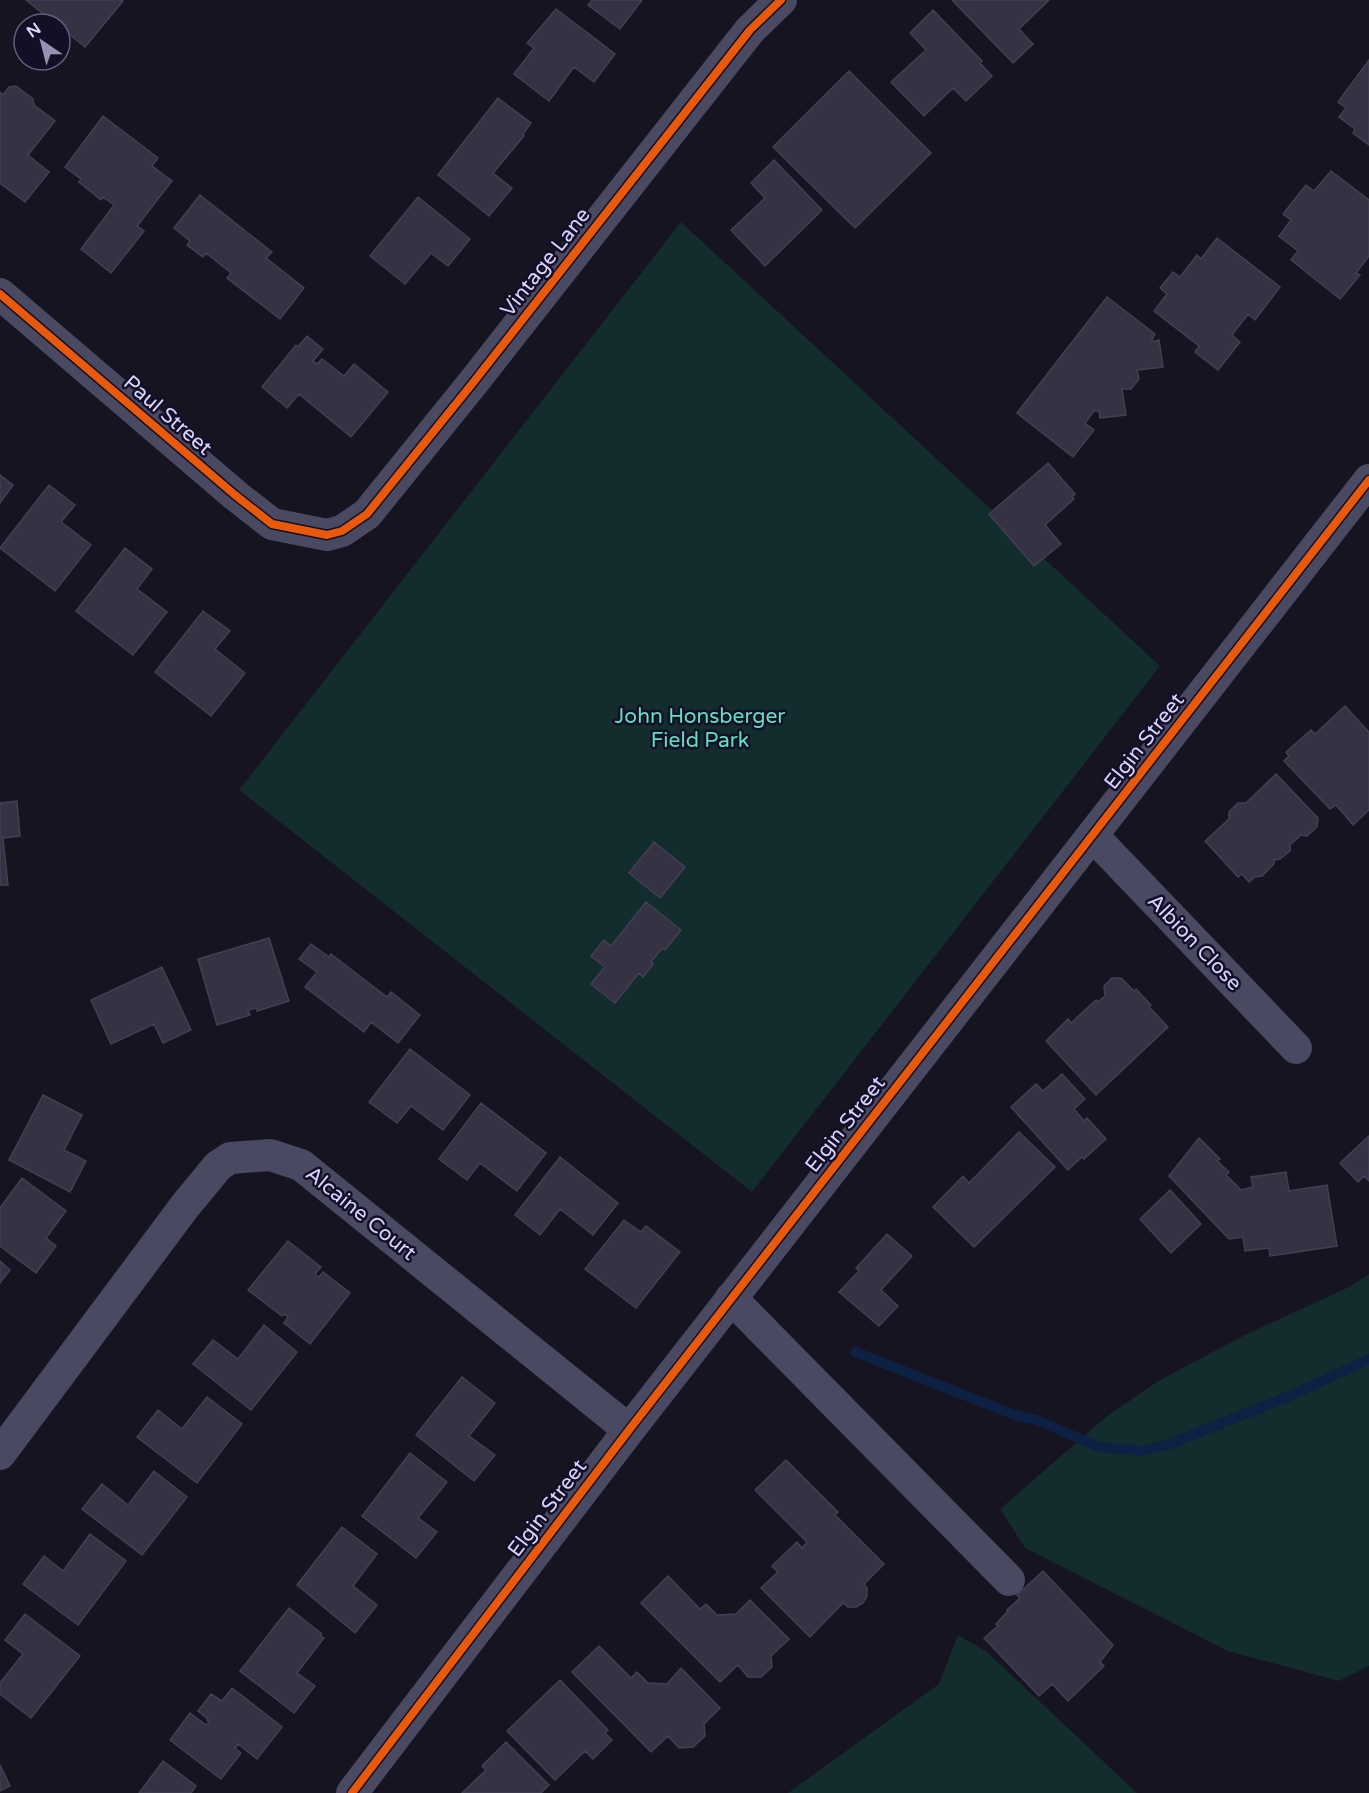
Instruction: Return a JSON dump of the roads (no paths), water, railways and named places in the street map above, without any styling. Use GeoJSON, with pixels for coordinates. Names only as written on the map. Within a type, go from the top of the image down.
{"type":"FeatureCollection","features":[{"type":"Feature","properties":{"kind":"street","name":"Vintage Lane"},"geometry":{"type":"LineString","coordinates":[[327,535],[342,531],[367,514],[750,30],[781,0]]}},
{"type":"Feature","properties":{"kind":"street","name":"Paul Street"},"geometry":{"type":"LineString","coordinates":[[0,294],[272,524],[327,535]]}},
{"type":"Feature","properties":{"kind":"street","name":"Elgin Street"},"geometry":{"type":"LineString","coordinates":[[352,1793],[731,1298],[1369,480]]}},
{"type":"Feature","properties":{"kind":"street","name":"Albion Close"},"geometry":{"type":"LineString","coordinates":[[1093,836],[1296,1048]]}},
{"type":"Feature","properties":{"kind":"street","name":"Alcaine Court"},"geometry":{"type":"LineString","coordinates":[[0,1454],[185,1206],[218,1166],[230,1158],[270,1155],[301,1165],[629,1430]]}},
{"type":"Feature","properties":{"kind":"street"},"geometry":{"type":"LineString","coordinates":[[731,1298],[1010,1580]]}},
{"type":"Feature","properties":{"kind":"waterway"},"geometry":{"type":"LineString","coordinates":[[855,1352],[1018,1416],[1037,1420],[1099,1447],[1142,1451],[1167,1445],[1292,1395],[1369,1359]]}},
{"type":"Feature","properties":{"kind":"park label","name":"John Honsberger Field Park"},"geometry":{"type":"Point","coordinates":[700,728]}}]}
